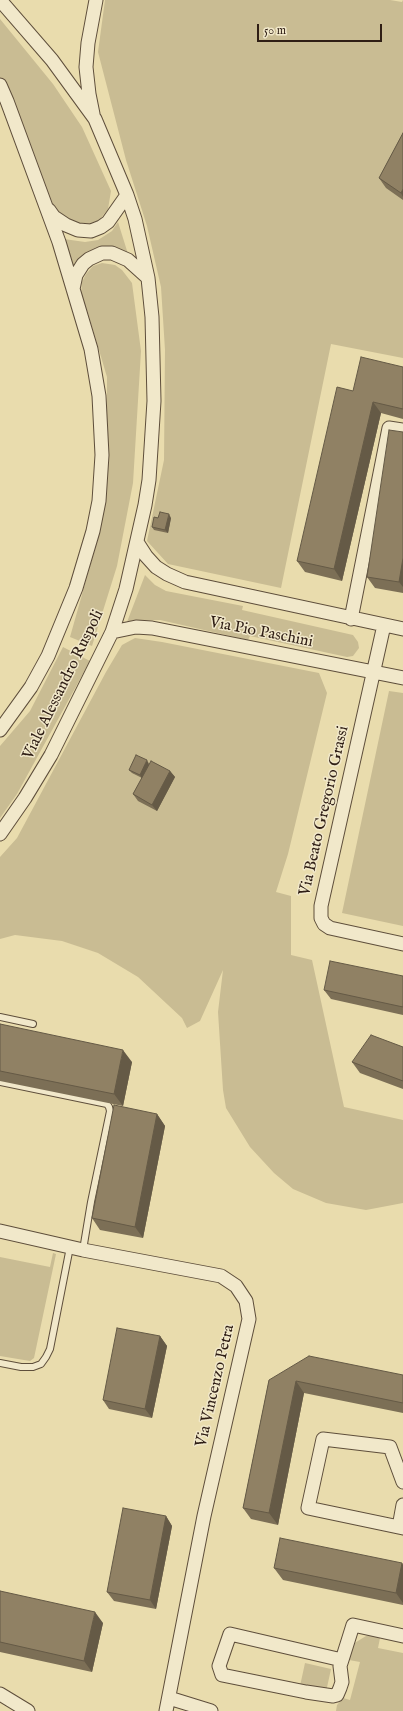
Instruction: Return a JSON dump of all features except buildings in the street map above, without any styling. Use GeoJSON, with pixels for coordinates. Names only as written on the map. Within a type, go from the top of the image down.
{"type":"FeatureCollection","features":[{"type":"Feature","properties":{"kind":"street","name":"Viale Alessandro Ruspoli"},"geometry":{"type":"LineString","coordinates":[[0,0],[52,60],[95,119],[127,195],[135,219],[148,278],[152,317],[154,401],[149,480],[126,589],[112,632],[51,755],[25,798],[0,834]]}},
{"type":"Feature","properties":{"kind":"street"},"geometry":{"type":"LineString","coordinates":[[95,119],[89,94],[86,67],[88,43],[96,0]]}},
{"type":"Feature","properties":{"kind":"street","name":"Viale Alessandro Ruspoli"},"geometry":{"type":"LineString","coordinates":[[0,85],[4,100],[46,205],[59,242],[91,349],[98,385],[102,455],[99,501],[86,558],[63,622],[48,656],[31,687],[0,730]]}},
{"type":"Feature","properties":{"kind":"street","name":"Viale Alessandro Ruspoli"},"geometry":{"type":"LineString","coordinates":[[46,205],[54,217],[62,223],[78,230],[91,231],[108,222],[127,195]]}},
{"type":"Feature","properties":{"kind":"street"},"geometry":{"type":"LineString","coordinates":[[73,290],[76,275],[83,264],[89,258],[102,253],[112,253],[128,260],[148,278]]}},
{"type":"Feature","properties":{"kind":"street"},"geometry":{"type":"LineString","coordinates":[[351,619],[389,428],[403,430]]}},
{"type":"Feature","properties":{"kind":"street","name":"Via Pio Paschini"},"geometry":{"type":"LineString","coordinates":[[137,542],[146,556],[156,567],[181,580],[204,587],[403,630]]}},
{"type":"Feature","properties":{"kind":"street"},"geometry":{"type":"LineString","coordinates":[[373,672],[384,625]]}},
{"type":"Feature","properties":{"kind":"street","name":"Via Pio Paschini"},"geometry":{"type":"LineString","coordinates":[[112,632],[136,627],[152,628],[403,678]]}},
{"type":"Feature","properties":{"kind":"street","name":"Via Beato Gregorio Grassi"},"geometry":{"type":"LineString","coordinates":[[373,672],[321,906],[321,918],[324,924],[330,928],[403,944]]}},
{"type":"Feature","properties":{"kind":"street","name":"Via Vincenzo Petra"},"geometry":{"type":"LineString","coordinates":[[0,1232],[77,1249],[221,1276],[236,1286],[246,1301],[249,1319],[204,1516],[166,1711]]}},
{"type":"Feature","properties":{"kind":"street"},"geometry":{"type":"LineString","coordinates":[[403,1482],[390,1448],[323,1439],[308,1508],[401,1528],[403,1505]]}},
{"type":"Feature","properties":{"kind":"street"},"geometry":{"type":"LineString","coordinates":[[342,1660],[230,1634],[219,1666],[222,1675],[333,1696],[337,1695],[342,1682],[340,1666],[342,1660],[353,1625],[403,1636]]}},
{"type":"Feature","properties":{"kind":"street"},"geometry":{"type":"LineString","coordinates":[[0,1694],[28,1711]]}},
{"type":"Feature","properties":{"kind":"street"},"geometry":{"type":"LineString","coordinates":[[169,1698],[211,1711]]}},
{"type":"Feature","properties":{"kind":"lane"},"geometry":{"type":"LineString","coordinates":[[0,1017],[33,1024]]}},
{"type":"Feature","properties":{"kind":"lane"},"geometry":{"type":"LineString","coordinates":[[0,1082],[107,1104],[110,1111],[91,1202],[50,1349],[41,1364],[33,1367],[20,1367],[0,1363]]}},
{"type":"Feature","properties":{"kind":"shaded area"},"geometry":{"type":"Polygon","coordinates":[[[105,0],[390,0],[402,2],[403,0],[403,358],[331,344],[281,588],[168,564],[147,541],[164,460],[165,350],[161,287],[147,226],[126,160],[98,52],[105,0]]]}},
{"type":"Feature","properties":{"kind":"shaded area"},"geometry":{"type":"Polygon","coordinates":[[[0,19],[53,84],[82,127],[111,191],[108,209],[97,223],[87,227],[76,225],[55,211],[30,143],[0,80],[0,19]]]}},
{"type":"Feature","properties":{"kind":"shaded area"},"geometry":{"type":"Polygon","coordinates":[[[118,222],[128,254],[103,249],[90,251],[76,262],[73,270],[64,239],[85,242],[98,240],[112,231],[118,222]]]}},
{"type":"Feature","properties":{"kind":"shaded area"},"geometry":{"type":"Polygon","coordinates":[[[102,263],[115,265],[122,270],[132,283],[141,351],[133,483],[117,566],[92,646],[70,637],[100,531],[107,470],[107,377],[88,313],[81,295],[82,282],[86,274],[93,266],[102,263]]]}},
{"type":"Feature","properties":{"kind":"shaded area"},"geometry":{"type":"Polygon","coordinates":[[[145,575],[155,585],[166,591],[243,606],[242,610],[353,635],[358,642],[359,648],[353,656],[347,657],[250,636],[248,640],[160,620],[133,620],[127,622],[145,575]]]}},
{"type":"Feature","properties":{"kind":"shaded area"},"geometry":{"type":"Polygon","coordinates":[[[135,638],[319,673],[327,693],[288,854],[276,892],[291,896],[291,955],[312,960],[344,1107],[403,1120],[403,1203],[366,1210],[326,1203],[293,1189],[274,1173],[250,1147],[226,1108],[223,1090],[218,1012],[223,970],[200,1021],[187,1028],[182,1018],[138,977],[98,953],[62,941],[15,935],[0,939],[0,857],[17,838],[122,645],[135,638]]]}},
{"type":"Feature","properties":{"kind":"shaded area"},"geometry":{"type":"Polygon","coordinates":[[[63,647],[90,661],[17,794],[0,818],[0,746],[30,711],[63,647]]]}},
{"type":"Feature","properties":{"kind":"shaded area"},"geometry":{"type":"Polygon","coordinates":[[[389,691],[403,693],[403,926],[342,913],[389,691]]]}},
{"type":"Feature","properties":{"kind":"shaded area"},"geometry":{"type":"Polygon","coordinates":[[[53,1253],[56,1254],[34,1358],[30,1361],[0,1356],[0,1257],[50,1267],[53,1253]]]}},
{"type":"Feature","properties":{"kind":"shaded area"},"geometry":{"type":"Polygon","coordinates":[[[372,1635],[380,1638],[378,1648],[403,1653],[403,1711],[336,1711],[337,1705],[343,1698],[350,1700],[360,1662],[349,1660],[353,1644],[366,1636],[372,1635]]]}},
{"type":"Feature","properties":{"kind":"shaded area"},"geometry":{"type":"Polygon","coordinates":[[[305,1663],[331,1669],[326,1692],[300,1686],[305,1663]]]}}]}
